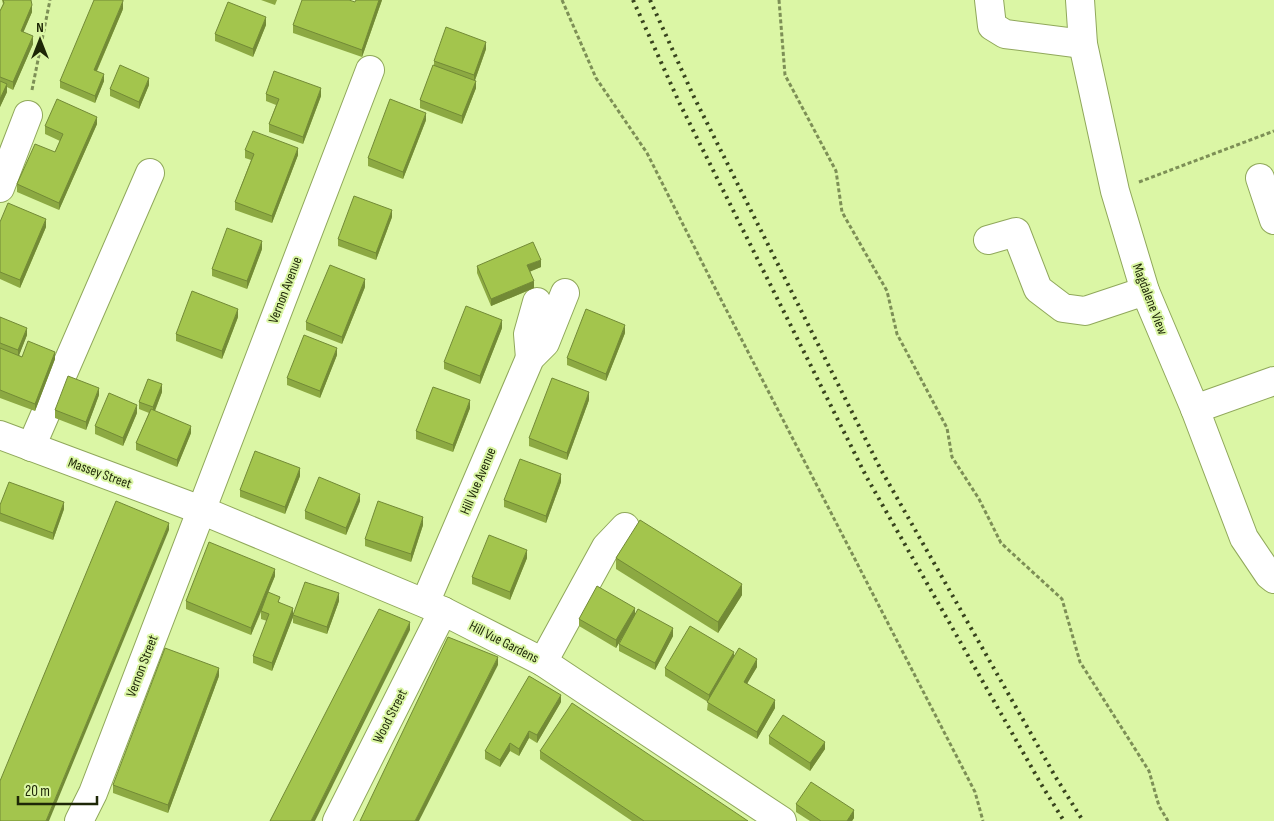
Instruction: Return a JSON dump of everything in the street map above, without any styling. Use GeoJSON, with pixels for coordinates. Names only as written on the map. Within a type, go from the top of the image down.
{"type":"FeatureCollection","features":[{"type":"Feature","properties":{"kind":"street"},"geometry":{"type":"LineString","coordinates":[[989,0],[992,26],[1005,34],[1083,44]]}},
{"type":"Feature","properties":{"kind":"street","name":"Magdalene View"},"geometry":{"type":"LineString","coordinates":[[1080,0],[1083,44],[1115,191],[1145,291],[1196,410],[1244,538],[1269,575],[1274,579]]}},
{"type":"Feature","properties":{"kind":"street","name":"Vernon Avenue"},"geometry":{"type":"LineString","coordinates":[[201,510],[370,70]]}},
{"type":"Feature","properties":{"kind":"street"},"geometry":{"type":"LineString","coordinates":[[0,186],[28,115]]}},
{"type":"Feature","properties":{"kind":"street"},"geometry":{"type":"LineString","coordinates":[[32,447],[150,174]]}},
{"type":"Feature","properties":{"kind":"street"},"geometry":{"type":"LineString","coordinates":[[1260,178],[1274,220]]}},
{"type":"Feature","properties":{"kind":"street"},"geometry":{"type":"LineString","coordinates":[[988,240],[1016,232],[1038,289],[1063,308],[1085,311],[1145,291]]}},
{"type":"Feature","properties":{"kind":"street"},"geometry":{"type":"LineString","coordinates":[[530,358],[545,343],[565,293]]}},
{"type":"Feature","properties":{"kind":"street"},"geometry":{"type":"LineString","coordinates":[[530,358],[528,334],[537,302]]}},
{"type":"Feature","properties":{"kind":"street","name":"Hill Vue Avenue"},"geometry":{"type":"LineString","coordinates":[[434,607],[530,358]]}},
{"type":"Feature","properties":{"kind":"street"},"geometry":{"type":"LineString","coordinates":[[1196,410],[1274,381]]}},
{"type":"Feature","properties":{"kind":"street","name":"Massey Street"},"geometry":{"type":"LineString","coordinates":[[0,435],[201,510]]}},
{"type":"Feature","properties":{"kind":"street","name":"Hill Vue Gardens"},"geometry":{"type":"LineString","coordinates":[[201,510],[434,607],[544,662],[782,821]]}},
{"type":"Feature","properties":{"kind":"street","name":"Vernon Street"},"geometry":{"type":"LineString","coordinates":[[80,821],[93,793],[201,510]]}},
{"type":"Feature","properties":{"kind":"street"},"geometry":{"type":"LineString","coordinates":[[544,662],[606,547],[625,527]]}},
{"type":"Feature","properties":{"kind":"street","name":"Wood Street"},"geometry":{"type":"LineString","coordinates":[[336,821],[434,607]]}},
{"type":"Feature","properties":{"kind":"path"},"geometry":{"type":"LineString","coordinates":[[28,115],[50,0]]}},
{"type":"Feature","properties":{"kind":"path"},"geometry":{"type":"LineString","coordinates":[[562,0],[596,78],[647,153],[971,783],[983,821]]}},
{"type":"Feature","properties":{"kind":"path"},"geometry":{"type":"LineString","coordinates":[[778,0],[785,75],[836,171],[842,212],[887,291],[897,334],[947,428],[952,457],[979,499],[1001,543],[1062,599],[1080,662],[1148,771],[1159,806],[1168,821]]}},
{"type":"Feature","properties":{"kind":"path"},"geometry":{"type":"LineString","coordinates":[[1115,191],[1274,131]]}},
{"type":"Feature","properties":{"kind":"building"},"geometry":{"type":"Polygon","coordinates":[[[3,0],[31,0],[32,5],[21,31],[33,36],[13,82],[0,77],[0,11],[4,3],[3,0]]]}},
{"type":"Feature","properties":{"kind":"building"},"geometry":{"type":"Polygon","coordinates":[[[94,0],[123,0],[94,70],[104,74],[95,96],[60,81],[94,0]]]}},
{"type":"Feature","properties":{"kind":"building"},"geometry":{"type":"Polygon","coordinates":[[[302,0],[349,0],[355,2],[356,0],[379,0],[362,50],[293,25],[302,0]]]}},
{"type":"Feature","properties":{"kind":"building"},"geometry":{"type":"Polygon","coordinates":[[[228,2],[266,17],[253,49],[215,34],[228,2]]]}},
{"type":"Feature","properties":{"kind":"building"},"geometry":{"type":"Polygon","coordinates":[[[446,27],[486,42],[474,75],[434,61],[446,27]]]}},
{"type":"Feature","properties":{"kind":"building"},"geometry":{"type":"Polygon","coordinates":[[[120,65],[149,78],[139,102],[110,89],[120,65]]]}},
{"type":"Feature","properties":{"kind":"building"},"geometry":{"type":"Polygon","coordinates":[[[433,65],[476,81],[462,116],[420,100],[433,65]]]}},
{"type":"Feature","properties":{"kind":"building"},"geometry":{"type":"Polygon","coordinates":[[[274,71],[321,88],[303,137],[269,124],[279,99],[266,94],[274,71]]]}},
{"type":"Feature","properties":{"kind":"building"},"geometry":{"type":"Polygon","coordinates":[[[0,81],[7,84],[0,99],[0,81]]]}},
{"type":"Feature","properties":{"kind":"building"},"geometry":{"type":"Polygon","coordinates":[[[57,99],[97,117],[59,203],[17,184],[35,144],[55,152],[63,134],[45,126],[57,99]]]}},
{"type":"Feature","properties":{"kind":"building"},"geometry":{"type":"Polygon","coordinates":[[[390,99],[426,113],[403,172],[368,158],[390,99]]]}},
{"type":"Feature","properties":{"kind":"building"},"geometry":{"type":"Polygon","coordinates":[[[253,131],[298,148],[272,216],[235,202],[254,154],[245,150],[253,131]]]}},
{"type":"Feature","properties":{"kind":"building"},"geometry":{"type":"Polygon","coordinates":[[[354,196],[392,210],[376,253],[338,239],[354,196]]]}},
{"type":"Feature","properties":{"kind":"building"},"geometry":{"type":"Polygon","coordinates":[[[8,203],[46,219],[20,280],[0,272],[0,222],[8,203]]]}},
{"type":"Feature","properties":{"kind":"building"},"geometry":{"type":"Polygon","coordinates":[[[227,228],[262,241],[247,281],[212,269],[227,228]]]}},
{"type":"Feature","properties":{"kind":"building"},"geometry":{"type":"Polygon","coordinates":[[[533,242],[541,260],[527,265],[534,281],[491,299],[477,266],[533,242]]]}},
{"type":"Feature","properties":{"kind":"building"},"geometry":{"type":"Polygon","coordinates":[[[330,265],[365,279],[342,337],[306,322],[330,265]]]}},
{"type":"Feature","properties":{"kind":"building"},"geometry":{"type":"Polygon","coordinates":[[[192,291],[238,309],[222,351],[176,334],[192,291]]]}},
{"type":"Feature","properties":{"kind":"building"},"geometry":{"type":"Polygon","coordinates":[[[466,306],[502,320],[480,376],[444,362],[466,306]]]}},
{"type":"Feature","properties":{"kind":"building"},"geometry":{"type":"Polygon","coordinates":[[[586,309],[625,325],[606,374],[567,358],[586,309]]]}},
{"type":"Feature","properties":{"kind":"building"},"geometry":{"type":"Polygon","coordinates":[[[0,317],[27,328],[18,350],[0,343],[0,317]]]}},
{"type":"Feature","properties":{"kind":"building"},"geometry":{"type":"Polygon","coordinates":[[[304,335],[337,348],[320,391],[287,378],[304,335]]]}},
{"type":"Feature","properties":{"kind":"building"},"geometry":{"type":"Polygon","coordinates":[[[28,341],[55,352],[35,404],[0,390],[0,348],[22,357],[28,341]]]}},
{"type":"Feature","properties":{"kind":"building"},"geometry":{"type":"Polygon","coordinates":[[[68,376],[99,388],[86,422],[55,410],[68,376]]]}},
{"type":"Feature","properties":{"kind":"building"},"geometry":{"type":"Polygon","coordinates":[[[552,378],[589,392],[567,453],[529,438],[552,378]]]}},
{"type":"Feature","properties":{"kind":"building"},"geometry":{"type":"Polygon","coordinates":[[[148,379],[162,384],[153,407],[139,402],[148,379]]]}},
{"type":"Feature","properties":{"kind":"building"},"geometry":{"type":"Polygon","coordinates":[[[433,387],[470,400],[453,445],[416,431],[433,387]]]}},
{"type":"Feature","properties":{"kind":"building"},"geometry":{"type":"Polygon","coordinates":[[[109,393],[137,405],[123,438],[95,426],[109,393]]]}},
{"type":"Feature","properties":{"kind":"building"},"geometry":{"type":"Polygon","coordinates":[[[151,409],[191,426],[177,460],[136,443],[151,409]]]}},
{"type":"Feature","properties":{"kind":"building"},"geometry":{"type":"Polygon","coordinates":[[[255,451],[300,468],[285,507],[240,490],[255,451]]]}},
{"type":"Feature","properties":{"kind":"building"},"geometry":{"type":"Polygon","coordinates":[[[520,459],[561,474],[546,516],[504,500],[520,459]]]}},
{"type":"Feature","properties":{"kind":"building"},"geometry":{"type":"Polygon","coordinates":[[[319,477],[360,494],[346,528],[305,511],[319,477]]]}},
{"type":"Feature","properties":{"kind":"building"},"geometry":{"type":"Polygon","coordinates":[[[9,482],[64,502],[53,533],[0,513],[0,505],[9,482]]]}},
{"type":"Feature","properties":{"kind":"building"},"geometry":{"type":"Polygon","coordinates":[[[116,501],[169,523],[46,821],[0,821],[0,781],[116,501]]]}},
{"type":"Feature","properties":{"kind":"building"},"geometry":{"type":"Polygon","coordinates":[[[378,501],[423,517],[411,554],[365,539],[378,501]]]}},
{"type":"Feature","properties":{"kind":"building"},"geometry":{"type":"Polygon","coordinates":[[[640,520],[742,584],[718,622],[616,558],[640,520]]]}},
{"type":"Feature","properties":{"kind":"building"},"geometry":{"type":"Polygon","coordinates":[[[489,535],[527,550],[510,592],[472,577],[489,535]]]}},
{"type":"Feature","properties":{"kind":"building"},"geometry":{"type":"Polygon","coordinates":[[[209,542],[275,569],[251,628],[186,601],[209,542]]]}},
{"type":"Feature","properties":{"kind":"building"},"geometry":{"type":"Polygon","coordinates":[[[305,582],[339,593],[327,627],[293,615],[305,582]]]}},
{"type":"Feature","properties":{"kind":"building"},"geometry":{"type":"Polygon","coordinates":[[[597,586],[635,608],[616,640],[579,619],[597,586]]]}},
{"type":"Feature","properties":{"kind":"building"},"geometry":{"type":"Polygon","coordinates":[[[268,592],[280,597],[278,602],[293,608],[272,663],[253,656],[269,614],[261,611],[268,592]]]}},
{"type":"Feature","properties":{"kind":"building"},"geometry":{"type":"Polygon","coordinates":[[[379,609],[410,622],[311,821],[270,821],[379,609]]]}},
{"type":"Feature","properties":{"kind":"building"},"geometry":{"type":"Polygon","coordinates":[[[638,609],[673,628],[655,663],[619,644],[638,609]]]}},
{"type":"Feature","properties":{"kind":"building"},"geometry":{"type":"Polygon","coordinates":[[[690,626],[734,652],[709,695],[665,668],[690,626]]]}},
{"type":"Feature","properties":{"kind":"building"},"geometry":{"type":"Polygon","coordinates":[[[448,637],[498,657],[415,821],[360,821],[448,637]]]}},
{"type":"Feature","properties":{"kind":"building"},"geometry":{"type":"Polygon","coordinates":[[[165,648],[219,668],[168,805],[113,785],[165,648]]]}},
{"type":"Feature","properties":{"kind":"building"},"geometry":{"type":"Polygon","coordinates":[[[739,648],[757,659],[744,682],[775,700],[757,732],[707,702],[739,648]]]}},
{"type":"Feature","properties":{"kind":"building"},"geometry":{"type":"Polygon","coordinates":[[[529,676],[561,695],[537,735],[529,731],[519,749],[510,743],[500,760],[485,751],[529,676]]]}},
{"type":"Feature","properties":{"kind":"building"},"geometry":{"type":"Polygon","coordinates":[[[572,703],[748,821],[644,821],[540,751],[572,703]]]}},
{"type":"Feature","properties":{"kind":"building"},"geometry":{"type":"Polygon","coordinates":[[[783,715],[825,742],[810,763],[769,736],[783,715]]]}},
{"type":"Feature","properties":{"kind":"building"},"geometry":{"type":"Polygon","coordinates":[[[811,782],[854,810],[847,821],[821,821],[796,804],[811,782]]]}},
{"type":"Feature","properties":{"kind":"railway"},"geometry":{"type":"LineString","coordinates":[[633,0],[679,102],[866,476],[1041,784],[1064,821]]}},
{"type":"Feature","properties":{"kind":"railway"},"geometry":{"type":"LineString","coordinates":[[650,0],[693,95],[880,468],[1055,776],[1083,821]]}}]}
